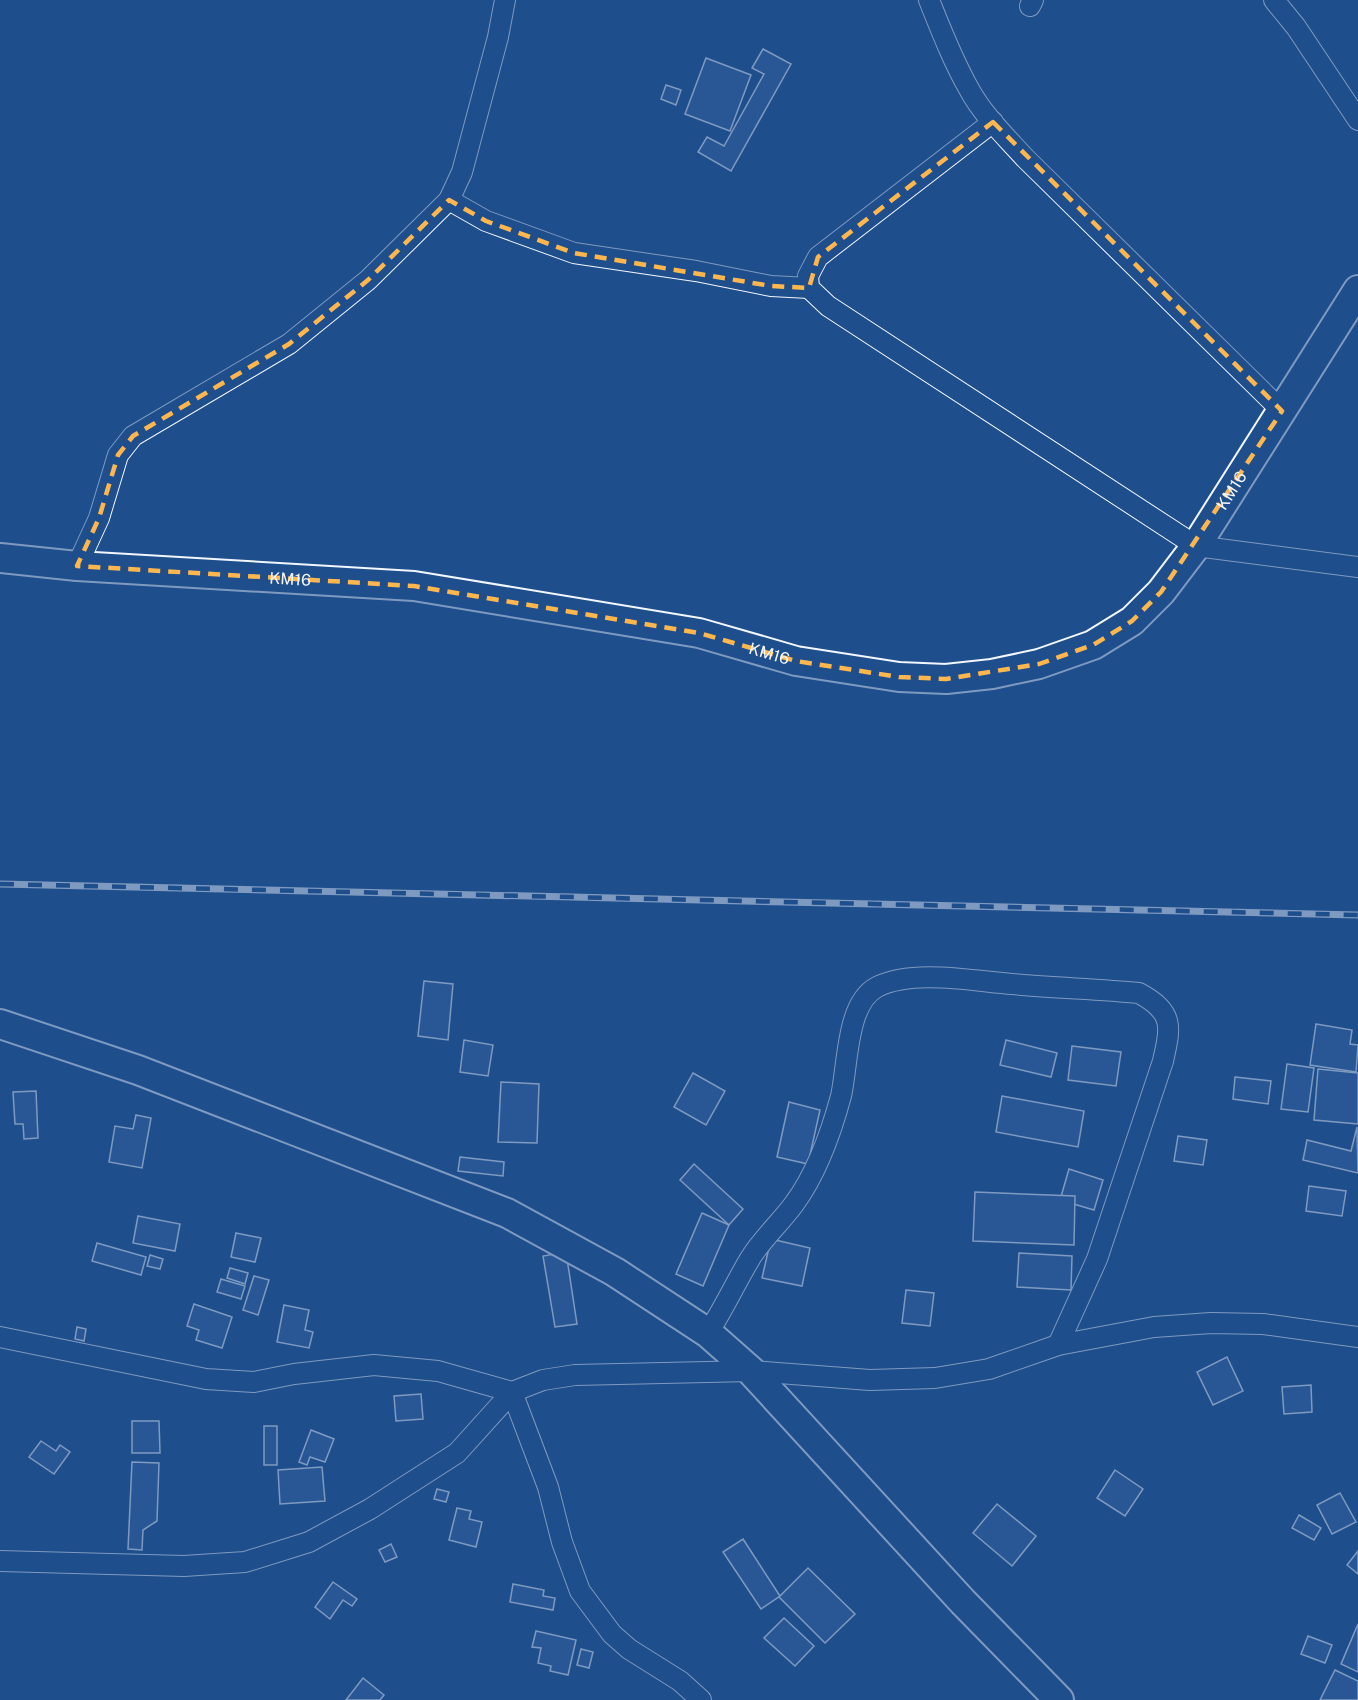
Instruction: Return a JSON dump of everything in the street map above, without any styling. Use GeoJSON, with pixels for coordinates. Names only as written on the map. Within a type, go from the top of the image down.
{"type":"FeatureCollection","features":[{"type":"Feature","properties":{"kind":"street"},"geometry":{"type":"LineString","coordinates":[[77,566],[99,518],[118,455],[133,436],[289,344],[368,280],[449,200],[462,172],[498,37],[505,0]]}},
{"type":"Feature","properties":{"kind":"street"},"geometry":{"type":"LineString","coordinates":[[929,0],[948,48],[969,91],[993,123],[1025,158],[1282,411]]}},
{"type":"Feature","properties":{"kind":"street"},"geometry":{"type":"LineString","coordinates":[[1274,0],[1296,27],[1358,120]]}},
{"type":"Feature","properties":{"kind":"street"},"geometry":{"type":"LineString","coordinates":[[808,288],[808,276],[818,257],[993,123]]}},
{"type":"Feature","properties":{"kind":"street"},"geometry":{"type":"LineString","coordinates":[[449,200],[494,225],[574,253],[696,271],[771,286],[808,288],[828,306],[1196,546],[1358,567]]}},
{"type":"Feature","properties":{"kind":"street","name":"KM16"},"geometry":{"type":"LineString","coordinates":[[0,558],[77,566],[414,586],[699,633],[796,661],[899,676],[946,679],[992,674],[1039,664],[1093,645],[1132,621],[1161,592],[1196,546],[1358,290]]}},
{"type":"Feature","properties":{"kind":"street"},"geometry":{"type":"LineString","coordinates":[[708,1333],[724,1309],[751,1258],[806,1187],[824,1148],[841,1095],[851,1036],[864,996],[878,987],[906,980],[948,977],[1139,993],[1153,1001],[1168,1018],[1168,1040],[1163,1061],[1101,1248],[1058,1345]]}},
{"type":"Feature","properties":{"kind":"street"},"geometry":{"type":"LineString","coordinates":[[0,1024],[138,1070],[507,1213],[615,1272],[708,1333],[751,1371],[963,1602],[1059,1700]]}},
{"type":"Feature","properties":{"kind":"street"},"geometry":{"type":"LineString","coordinates":[[0,1561],[194,1565],[244,1562],[309,1542],[370,1509],[457,1453],[512,1392],[543,1380],[575,1376],[751,1371],[870,1380],[935,1378],[989,1368],[1058,1345],[1154,1327],[1211,1323],[1263,1324],[1358,1337]]}},
{"type":"Feature","properties":{"kind":"street"},"geometry":{"type":"LineString","coordinates":[[0,1337],[206,1379],[254,1382],[294,1374],[374,1365],[438,1371],[512,1392]]}},
{"type":"Feature","properties":{"kind":"street"},"geometry":{"type":"LineString","coordinates":[[512,1392],[548,1487],[562,1542],[580,1591],[612,1634],[630,1649],[680,1681],[701,1700]]}},
{"type":"Feature","properties":{"kind":"highlighted area"},"geometry":{"type":"Polygon","coordinates":[[[993,122],[1282,411],[1161,592],[1132,621],[1093,645],[1039,664],[946,679],[899,677],[796,661],[699,633],[414,586],[77,566],[99,518],[118,455],[133,436],[289,344],[368,280],[449,200],[486,221],[574,253],[771,286],[809,288],[818,257],[993,122]]]}},
{"type":"Feature","properties":{"kind":"building"},"geometry":{"type":"Polygon","coordinates":[[[763,49],[791,64],[731,171],[698,152],[707,137],[724,146],[764,74],[752,68],[763,49]]]}},
{"type":"Feature","properties":{"kind":"building"},"geometry":{"type":"Polygon","coordinates":[[[706,58],[751,75],[730,131],[685,114],[706,58]]]}},
{"type":"Feature","properties":{"kind":"building"},"geometry":{"type":"Polygon","coordinates":[[[666,85],[681,90],[676,105],[661,99],[666,85]]]}},
{"type":"Feature","properties":{"kind":"building"},"geometry":{"type":"Polygon","coordinates":[[[424,981],[453,984],[448,1040],[418,1036],[424,981]]]}},
{"type":"Feature","properties":{"kind":"building"},"geometry":{"type":"Polygon","coordinates":[[[1316,1024],[1352,1030],[1350,1044],[1358,1045],[1356,1072],[1310,1065],[1316,1024]]]}},
{"type":"Feature","properties":{"kind":"building"},"geometry":{"type":"Polygon","coordinates":[[[464,1040],[493,1045],[488,1076],[460,1072],[464,1040]]]}},
{"type":"Feature","properties":{"kind":"building"},"geometry":{"type":"Polygon","coordinates":[[[1006,1040],[1057,1053],[1051,1077],[1000,1065],[1006,1040]]]}},
{"type":"Feature","properties":{"kind":"building"},"geometry":{"type":"Polygon","coordinates":[[[1072,1046],[1121,1052],[1116,1086],[1068,1080],[1072,1046]]]}},
{"type":"Feature","properties":{"kind":"building"},"geometry":{"type":"Polygon","coordinates":[[[1287,1064],[1314,1068],[1308,1112],[1281,1109],[1287,1064]]]}},
{"type":"Feature","properties":{"kind":"building"},"geometry":{"type":"Polygon","coordinates":[[[1318,1069],[1358,1073],[1358,1124],[1314,1120],[1318,1069]]]}},
{"type":"Feature","properties":{"kind":"building"},"geometry":{"type":"Polygon","coordinates":[[[693,1073],[725,1091],[706,1125],[674,1107],[693,1073]]]}},
{"type":"Feature","properties":{"kind":"building"},"geometry":{"type":"Polygon","coordinates":[[[1235,1077],[1271,1081],[1268,1104],[1233,1099],[1235,1077]]]}},
{"type":"Feature","properties":{"kind":"building"},"geometry":{"type":"Polygon","coordinates":[[[501,1082],[539,1084],[537,1143],[498,1142],[501,1082]]]}},
{"type":"Feature","properties":{"kind":"building"},"geometry":{"type":"Polygon","coordinates":[[[36,1091],[38,1138],[24,1139],[23,1124],[15,1124],[13,1092],[36,1091]]]}},
{"type":"Feature","properties":{"kind":"building"},"geometry":{"type":"Polygon","coordinates":[[[1002,1096],[1084,1111],[1078,1147],[996,1132],[1002,1096]]]}},
{"type":"Feature","properties":{"kind":"building"},"geometry":{"type":"Polygon","coordinates":[[[789,1102],[820,1110],[808,1164],[777,1157],[789,1102]]]}},
{"type":"Feature","properties":{"kind":"building"},"geometry":{"type":"Polygon","coordinates":[[[136,1115],[151,1118],[142,1168],[109,1162],[115,1126],[133,1129],[136,1115]]]}},
{"type":"Feature","properties":{"kind":"building"},"geometry":{"type":"Polygon","coordinates":[[[1357,1127],[1358,1173],[1303,1160],[1307,1140],[1351,1151],[1357,1127]]]}},
{"type":"Feature","properties":{"kind":"building"},"geometry":{"type":"Polygon","coordinates":[[[1178,1136],[1207,1140],[1203,1165],[1174,1161],[1178,1136]]]}},
{"type":"Feature","properties":{"kind":"building"},"geometry":{"type":"Polygon","coordinates":[[[460,1157],[504,1162],[503,1176],[458,1171],[460,1157]]]}},
{"type":"Feature","properties":{"kind":"building"},"geometry":{"type":"Polygon","coordinates":[[[694,1164],[743,1209],[729,1225],[680,1180],[694,1164]]]}},
{"type":"Feature","properties":{"kind":"building"},"geometry":{"type":"Polygon","coordinates":[[[1069,1169],[1103,1180],[1094,1210],[1060,1200],[1069,1169]]]}},
{"type":"Feature","properties":{"kind":"building"},"geometry":{"type":"Polygon","coordinates":[[[1309,1186],[1346,1191],[1342,1216],[1306,1211],[1309,1186]]]}},
{"type":"Feature","properties":{"kind":"building"},"geometry":{"type":"Polygon","coordinates":[[[975,1192],[1075,1196],[1074,1245],[973,1241],[975,1192]]]}},
{"type":"Feature","properties":{"kind":"building"},"geometry":{"type":"Polygon","coordinates":[[[702,1213],[729,1225],[703,1286],[676,1274],[702,1213]]]}},
{"type":"Feature","properties":{"kind":"building"},"geometry":{"type":"Polygon","coordinates":[[[138,1216],[180,1224],[175,1251],[133,1243],[138,1216]]]}},
{"type":"Feature","properties":{"kind":"building"},"geometry":{"type":"Polygon","coordinates":[[[236,1233],[261,1238],[255,1262],[231,1257],[236,1233]]]}},
{"type":"Feature","properties":{"kind":"building"},"geometry":{"type":"Polygon","coordinates":[[[771,1239],[810,1248],[802,1286],[762,1278],[771,1239]]]}},
{"type":"Feature","properties":{"kind":"building"},"geometry":{"type":"Polygon","coordinates":[[[97,1243],[146,1257],[141,1275],[92,1261],[97,1243]]]}},
{"type":"Feature","properties":{"kind":"building"},"geometry":{"type":"Polygon","coordinates":[[[566,1252],[577,1324],[555,1327],[543,1256],[566,1252]]]}},
{"type":"Feature","properties":{"kind":"building"},"geometry":{"type":"Polygon","coordinates":[[[1019,1253],[1072,1256],[1071,1290],[1017,1287],[1019,1253]]]}},
{"type":"Feature","properties":{"kind":"building"},"geometry":{"type":"Polygon","coordinates":[[[150,1255],[163,1259],[160,1269],[147,1266],[150,1255]]]}},
{"type":"Feature","properties":{"kind":"building"},"geometry":{"type":"Polygon","coordinates":[[[230,1268],[248,1273],[245,1284],[227,1278],[230,1268]]]}},
{"type":"Feature","properties":{"kind":"building"},"geometry":{"type":"Polygon","coordinates":[[[254,1276],[269,1280],[258,1315],[243,1310],[254,1276]]]}},
{"type":"Feature","properties":{"kind":"building"},"geometry":{"type":"Polygon","coordinates":[[[221,1279],[245,1286],[241,1299],[217,1292],[221,1279]]]}},
{"type":"Feature","properties":{"kind":"building"},"geometry":{"type":"Polygon","coordinates":[[[906,1290],[934,1293],[930,1326],[902,1323],[906,1290]]]}},
{"type":"Feature","properties":{"kind":"building"},"geometry":{"type":"Polygon","coordinates":[[[194,1304],[232,1317],[222,1348],[196,1340],[199,1330],[187,1326],[194,1304]]]}},
{"type":"Feature","properties":{"kind":"building"},"geometry":{"type":"Polygon","coordinates":[[[284,1305],[309,1310],[305,1330],[313,1332],[309,1348],[277,1342],[284,1305]]]}},
{"type":"Feature","properties":{"kind":"building"},"geometry":{"type":"Polygon","coordinates":[[[77,1327],[86,1329],[84,1341],[75,1339],[77,1327]]]}},
{"type":"Feature","properties":{"kind":"building"},"geometry":{"type":"Polygon","coordinates":[[[1227,1357],[1243,1391],[1213,1405],[1197,1372],[1227,1357]]]}},
{"type":"Feature","properties":{"kind":"building"},"geometry":{"type":"Polygon","coordinates":[[[1311,1385],[1312,1412],[1284,1414],[1282,1387],[1311,1385]]]}},
{"type":"Feature","properties":{"kind":"building"},"geometry":{"type":"Polygon","coordinates":[[[421,1394],[423,1419],[396,1421],[394,1396],[421,1394]]]}},
{"type":"Feature","properties":{"kind":"building"},"geometry":{"type":"Polygon","coordinates":[[[132,1421],[159,1421],[160,1453],[132,1453],[132,1421]]]}},
{"type":"Feature","properties":{"kind":"building"},"geometry":{"type":"Polygon","coordinates":[[[264,1426],[277,1426],[277,1465],[264,1465],[264,1426]]]}},
{"type":"Feature","properties":{"kind":"building"},"geometry":{"type":"Polygon","coordinates":[[[311,1430],[334,1439],[325,1462],[310,1457],[307,1465],[299,1462],[311,1430]]]}},
{"type":"Feature","properties":{"kind":"building"},"geometry":{"type":"Polygon","coordinates":[[[41,1441],[56,1451],[60,1445],[70,1452],[54,1474],[29,1457],[41,1441]]]}},
{"type":"Feature","properties":{"kind":"building"},"geometry":{"type":"Polygon","coordinates":[[[132,1462],[159,1463],[157,1521],[143,1530],[142,1550],[128,1549],[132,1462]]]}},
{"type":"Feature","properties":{"kind":"building"},"geometry":{"type":"Polygon","coordinates":[[[322,1467],[325,1501],[280,1504],[278,1470],[322,1467]]]}},
{"type":"Feature","properties":{"kind":"building"},"geometry":{"type":"Polygon","coordinates":[[[1115,1470],[1143,1489],[1125,1516],[1097,1498],[1115,1470]]]}},
{"type":"Feature","properties":{"kind":"building"},"geometry":{"type":"Polygon","coordinates":[[[437,1489],[449,1492],[446,1502],[434,1499],[437,1489]]]}},
{"type":"Feature","properties":{"kind":"building"},"geometry":{"type":"Polygon","coordinates":[[[1340,1493],[1356,1522],[1332,1534],[1317,1505],[1340,1493]]]}},
{"type":"Feature","properties":{"kind":"building"},"geometry":{"type":"Polygon","coordinates":[[[997,1504],[1036,1536],[1012,1566],[973,1533],[997,1504]]]}},
{"type":"Feature","properties":{"kind":"building"},"geometry":{"type":"Polygon","coordinates":[[[457,1508],[471,1511],[469,1519],[482,1522],[476,1547],[449,1540],[457,1508]]]}},
{"type":"Feature","properties":{"kind":"building"},"geometry":{"type":"Polygon","coordinates":[[[1299,1515],[1321,1528],[1314,1540],[1292,1528],[1299,1515]]]}},
{"type":"Feature","properties":{"kind":"building"},"geometry":{"type":"Polygon","coordinates":[[[743,1539],[780,1596],[761,1609],[723,1552],[743,1539]]]}},
{"type":"Feature","properties":{"kind":"building"},"geometry":{"type":"Polygon","coordinates":[[[391,1544],[397,1557],[385,1562],[379,1550],[391,1544]]]}},
{"type":"Feature","properties":{"kind":"building"},"geometry":{"type":"Polygon","coordinates":[[[1358,1551],[1358,1574],[1347,1565],[1358,1551]]]}},
{"type":"Feature","properties":{"kind":"building"},"geometry":{"type":"Polygon","coordinates":[[[808,1568],[855,1614],[825,1643],[779,1597],[808,1568]]]}},
{"type":"Feature","properties":{"kind":"building"},"geometry":{"type":"Polygon","coordinates":[[[333,1582],[357,1599],[352,1606],[343,1600],[330,1619],[315,1607],[333,1582]]]}},
{"type":"Feature","properties":{"kind":"building"},"geometry":{"type":"Polygon","coordinates":[[[513,1584],[544,1590],[543,1596],[555,1598],[553,1610],[510,1602],[513,1584]]]}},
{"type":"Feature","properties":{"kind":"building"},"geometry":{"type":"Polygon","coordinates":[[[784,1618],[814,1646],[795,1666],[764,1638],[784,1618]]]}},
{"type":"Feature","properties":{"kind":"building"},"geometry":{"type":"Polygon","coordinates":[[[1358,1624],[1358,1672],[1341,1664],[1358,1624]]]}},
{"type":"Feature","properties":{"kind":"building"},"geometry":{"type":"Polygon","coordinates":[[[536,1631],[576,1640],[568,1675],[550,1671],[551,1666],[538,1663],[541,1648],[532,1647],[536,1631]]]}},
{"type":"Feature","properties":{"kind":"building"},"geometry":{"type":"Polygon","coordinates":[[[1308,1636],[1332,1645],[1325,1663],[1301,1654],[1308,1636]]]}},
{"type":"Feature","properties":{"kind":"building"},"geometry":{"type":"Polygon","coordinates":[[[581,1649],[593,1652],[589,1668],[577,1665],[581,1649]]]}},
{"type":"Feature","properties":{"kind":"building"},"geometry":{"type":"Polygon","coordinates":[[[1335,1670],[1358,1681],[1358,1700],[1320,1700],[1335,1670]]]}},
{"type":"Feature","properties":{"kind":"building"},"geometry":{"type":"Polygon","coordinates":[[[363,1678],[384,1695],[380,1700],[346,1700],[363,1678]]]}},
{"type":"Feature","properties":{"kind":"railway"},"geometry":{"type":"LineString","coordinates":[[0,884],[1358,915]]}}]}
